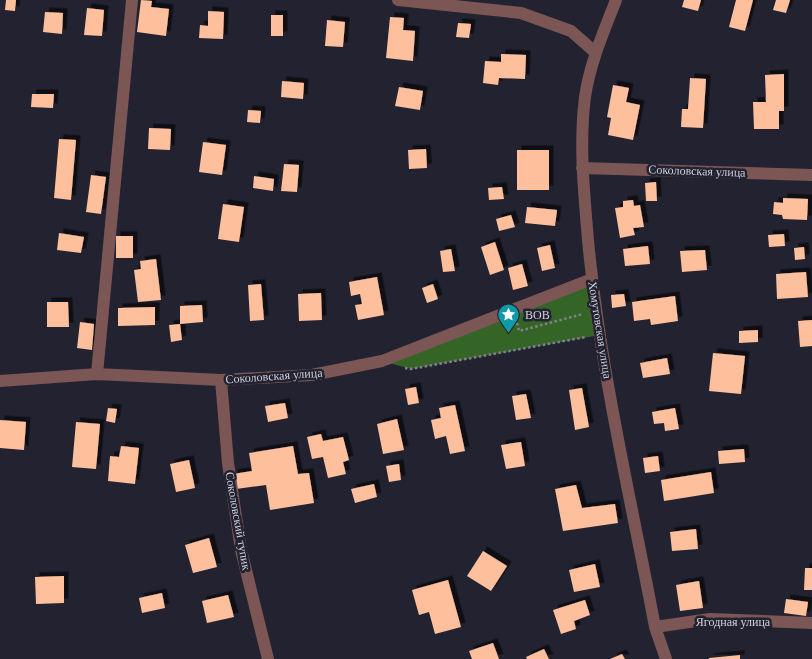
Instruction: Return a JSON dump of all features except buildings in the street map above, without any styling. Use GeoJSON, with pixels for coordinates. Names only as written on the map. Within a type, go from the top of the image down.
{"type":"FeatureCollection","features":[{"type":"Feature","properties":{"kind":"street"},"geometry":{"type":"LineString","coordinates":[[98,374],[132,0]]}},
{"type":"Feature","properties":{"kind":"street"},"geometry":{"type":"LineString","coordinates":[[398,0],[521,13],[571,30],[596,54]]}},
{"type":"Feature","properties":{"kind":"street","name":"Хомутовская улица"},"geometry":{"type":"LineString","coordinates":[[616,0],[596,54],[585,96],[582,168],[592,279],[600,335],[655,627],[666,659]]}},
{"type":"Feature","properties":{"kind":"street","name":"Соколовская улица"},"geometry":{"type":"LineString","coordinates":[[582,168],[812,175]]}},
{"type":"Feature","properties":{"kind":"street","name":"Соколовская улица"},"geometry":{"type":"LineString","coordinates":[[0,382],[98,374],[221,380],[312,375],[382,361],[592,279]]}},
{"type":"Feature","properties":{"kind":"street","name":"Соколовский тупик"},"geometry":{"type":"LineString","coordinates":[[221,380],[228,463],[241,550],[268,659]]}},
{"type":"Feature","properties":{"kind":"street","name":"Ягодная улица"},"geometry":{"type":"LineString","coordinates":[[655,627],[710,620],[812,623]]}},
{"type":"Feature","properties":{"kind":"path"},"geometry":{"type":"LineString","coordinates":[[515,309],[519,331],[597,311]]}},
{"type":"Feature","properties":{"kind":"path"},"geometry":{"type":"LineString","coordinates":[[404,367],[411,369],[600,335]]}},
{"type":"Feature","properties":{"kind":"green space"},"geometry":{"type":"Polygon","coordinates":[[[592,279],[600,335],[411,369],[382,361],[592,279]]]}},
{"type":"Feature","properties":{"kind":"place","name":"ВОВ"},"geometry":{"type":"Point","coordinates":[509,334]}}]}
